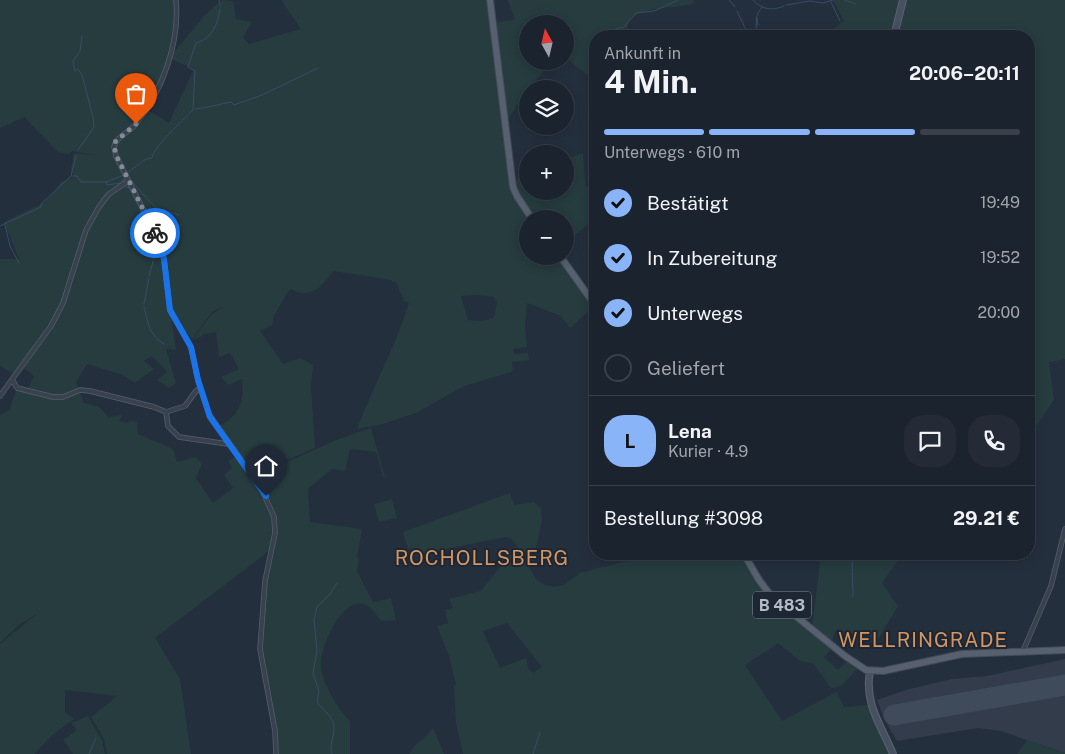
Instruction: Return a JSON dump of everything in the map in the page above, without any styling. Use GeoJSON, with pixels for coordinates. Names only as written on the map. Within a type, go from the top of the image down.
{"type":"FeatureCollection","features":[{"type":"Feature","properties":{"kind":"main road"},"geometry":{"type":"LineString","coordinates":[[490,1],[513,187],[526,210]]}},
{"type":"Feature","properties":{"kind":"main road"},"geometry":{"type":"LineString","coordinates":[[566,265],[589,297]]}},
{"type":"Feature","properties":{"kind":"main road","name":"B 483"},"geometry":{"type":"LineString","coordinates":[[747,560],[771,596],[860,667],[870,671]]}},
{"type":"Feature","properties":{"kind":"main road"},"geometry":{"type":"LineString","coordinates":[[870,671],[954,655],[1065,650]]}},
{"type":"Feature","properties":{"kind":"street"},"geometry":{"type":"LineString","coordinates":[[176,0],[177,22],[162,79],[134,126],[115,142],[114,149],[160,243],[164,259],[170,310],[190,343],[200,388],[211,420],[266,496],[275,527],[265,581],[260,649],[275,731],[276,754]]}},
{"type":"Feature","properties":{"kind":"street"},"geometry":{"type":"LineString","coordinates":[[896,30],[903,0]]}},
{"type":"Feature","properties":{"kind":"street"},"geometry":{"type":"LineString","coordinates":[[0,396],[13,381],[51,326],[64,303],[86,230],[99,207],[109,194],[128,181]]}},
{"type":"Feature","properties":{"kind":"street"},"geometry":{"type":"LineString","coordinates":[[13,381],[17,388],[46,397],[63,397],[85,390],[127,399],[164,411],[185,406],[200,388]]}},
{"type":"Feature","properties":{"kind":"street"},"geometry":{"type":"LineString","coordinates":[[164,411],[168,426],[177,436],[228,444]]}},
{"type":"Feature","properties":{"kind":"street"},"geometry":{"type":"LineString","coordinates":[[1022,652],[1051,586],[1065,529]]}},
{"type":"Feature","properties":{"kind":"street"},"geometry":{"type":"LineString","coordinates":[[870,671],[869,692],[872,710],[893,754]]}},
{"type":"Feature","properties":{"kind":"shaded area"},"geometry":{"type":"Polygon","coordinates":[[[1065,659],[1065,753],[1001,731],[978,728],[897,741],[884,719],[877,700],[906,690],[952,679],[987,676],[1065,659]]]}},
{"type":"Feature","properties":{"kind":"green space"},"geometry":{"type":"Polygon","coordinates":[[[0,0],[176,0],[175,29],[169,56],[159,83],[145,108],[169,123],[194,69],[169,58],[204,16],[222,0],[233,1],[236,19],[252,22],[243,37],[249,44],[301,29],[281,0],[488,0],[510,180],[525,210],[519,210],[519,265],[563,265],[589,301],[589,311],[570,328],[561,316],[527,303],[525,325],[527,347],[513,349],[514,354],[528,353],[529,360],[512,362],[513,370],[511,372],[464,386],[416,413],[383,424],[357,429],[398,335],[409,303],[404,301],[397,284],[391,280],[334,271],[315,290],[305,293],[290,289],[274,315],[272,325],[260,331],[283,364],[300,358],[313,365],[311,387],[315,448],[253,475],[218,427],[236,413],[241,401],[243,387],[242,379],[228,385],[221,377],[239,369],[230,353],[219,357],[216,332],[203,334],[192,340],[212,314],[223,307],[212,312],[192,339],[173,315],[166,280],[176,350],[166,349],[176,383],[169,388],[157,380],[167,372],[152,356],[144,361],[154,369],[135,383],[123,375],[87,364],[76,382],[84,403],[99,407],[108,417],[122,415],[119,421],[137,422],[138,434],[173,449],[177,462],[196,457],[202,464],[196,478],[213,503],[233,488],[224,475],[232,468],[228,461],[236,456],[260,489],[270,511],[272,536],[269,551],[155,638],[180,679],[191,754],[107,754],[104,739],[91,717],[117,696],[65,690],[65,712],[74,719],[52,735],[34,754],[0,754],[0,644],[38,613],[20,624],[0,643],[0,415],[9,410],[17,388],[27,392],[34,376],[22,367],[16,375],[0,366],[0,259],[19,259],[4,222],[45,202],[61,182],[74,177],[71,170],[74,153],[93,155],[72,151],[69,154],[58,152],[24,117],[0,128],[0,0]],[[478,295],[461,296],[468,320],[482,321],[494,318],[497,302],[493,297],[478,295]]]}},
{"type":"Feature","properties":{"kind":"green space"},"geometry":{"type":"Polygon","coordinates":[[[508,0],[693,0],[695,3],[652,9],[636,15],[629,20],[627,30],[589,30],[589,76],[574,64],[574,15],[519,15],[519,70],[545,70],[536,80],[519,80],[519,103],[507,121],[496,22],[515,20],[508,0]]]}},
{"type":"Feature","properties":{"kind":"green space"},"geometry":{"type":"Polygon","coordinates":[[[833,0],[1065,0],[1065,359],[1049,362],[1054,400],[1035,428],[1035,30],[832,30],[844,21],[833,0]]]}},
{"type":"Feature","properties":{"kind":"green space"},"geometry":{"type":"Polygon","coordinates":[[[583,154],[586,187],[589,185],[589,224],[574,236],[574,210],[528,210],[522,200],[574,200],[574,156],[583,154]]]}},
{"type":"Feature","properties":{"kind":"green space"},"geometry":{"type":"Polygon","coordinates":[[[519,178],[519,196],[514,181],[519,178]]]}},
{"type":"Feature","properties":{"kind":"green space"},"geometry":{"type":"Polygon","coordinates":[[[371,428],[385,477],[383,477],[376,452],[350,449],[345,471],[332,469],[308,489],[310,522],[362,529],[357,557],[359,560],[357,571],[373,602],[391,598],[396,620],[381,621],[368,606],[359,604],[351,606],[336,621],[326,642],[321,660],[321,668],[330,694],[350,721],[350,754],[278,754],[272,696],[261,651],[266,583],[276,521],[271,503],[255,476],[339,439],[371,428]]]}},
{"type":"Feature","properties":{"kind":"green space"},"geometry":{"type":"Polygon","coordinates":[[[510,493],[514,505],[534,502],[541,508],[542,521],[536,548],[522,553],[512,539],[505,537],[421,554],[413,548],[408,549],[403,532],[510,493]]]}},
{"type":"Feature","properties":{"kind":"green space"},"geometry":{"type":"Polygon","coordinates":[[[392,499],[397,518],[379,522],[374,504],[392,499]]]}},
{"type":"Feature","properties":{"kind":"green space"},"geometry":{"type":"Polygon","coordinates":[[[516,547],[537,580],[545,585],[554,587],[564,585],[580,573],[630,560],[746,560],[758,580],[833,647],[824,657],[838,670],[847,662],[857,669],[841,686],[833,688],[830,687],[814,664],[800,661],[778,643],[745,665],[782,721],[837,692],[844,707],[868,705],[891,754],[463,754],[456,723],[454,685],[456,685],[449,656],[437,626],[448,623],[445,610],[453,608],[449,599],[481,591],[516,547]],[[507,623],[483,631],[500,668],[526,658],[528,668],[533,673],[542,667],[507,623]]]}},
{"type":"Feature","properties":{"kind":"green space"},"geometry":{"type":"Polygon","coordinates":[[[820,560],[899,560],[882,583],[898,606],[876,643],[837,629],[831,642],[812,628],[820,560]]]}},
{"type":"Feature","properties":{"kind":"green space"},"geometry":{"type":"Polygon","coordinates":[[[88,716],[102,740],[105,754],[73,754],[63,740],[77,730],[71,723],[88,716]]]}},
{"type":"Feature","properties":{"kind":"green space"},"geometry":{"type":"Polygon","coordinates":[[[433,728],[444,754],[409,754],[415,746],[433,728]]]}},
{"type":"Feature","properties":{"kind":"green space"},"geometry":{"type":"Polygon","coordinates":[[[1027,740],[1065,753],[1065,754],[1017,754],[1027,740]]]}},
{"type":"Feature","properties":{"kind":"waterway"},"geometry":{"type":"LineString","coordinates":[[219,0],[220,5]]}},
{"type":"Feature","properties":{"kind":"waterway"},"geometry":{"type":"LineString","coordinates":[[620,30],[636,13],[654,11],[678,0]]}},
{"type":"Feature","properties":{"kind":"waterway"},"geometry":{"type":"LineString","coordinates":[[729,0],[735,7]]}},
{"type":"Feature","properties":{"kind":"waterway"},"geometry":{"type":"LineString","coordinates":[[753,0],[760,6],[768,9],[784,6]]}},
{"type":"Feature","properties":{"kind":"waterway"},"geometry":{"type":"LineString","coordinates":[[786,5],[810,1],[823,3],[833,0]]}},
{"type":"Feature","properties":{"kind":"waterway"},"geometry":{"type":"LineString","coordinates":[[844,0],[856,4]]}},
{"type":"Feature","properties":{"kind":"waterway"},"geometry":{"type":"LineString","coordinates":[[831,2],[840,21]]}},
{"type":"Feature","properties":{"kind":"waterway"},"geometry":{"type":"LineString","coordinates":[[757,30],[756,18],[762,7]]}},
{"type":"Feature","properties":{"kind":"waterway"},"geometry":{"type":"LineString","coordinates":[[127,173],[146,159],[152,158],[157,147],[193,110],[195,71],[188,67],[196,43],[206,38],[213,30],[218,20],[220,9]]}},
{"type":"Feature","properties":{"kind":"waterway"},"geometry":{"type":"LineString","coordinates":[[737,11],[746,30]]}},
{"type":"Feature","properties":{"kind":"waterway"},"geometry":{"type":"LineString","coordinates":[[757,18],[758,25]]}},
{"type":"Feature","properties":{"kind":"waterway"},"geometry":{"type":"LineString","coordinates":[[613,30],[622,27]]}},
{"type":"Feature","properties":{"kind":"waterway"},"geometry":{"type":"LineString","coordinates":[[78,150],[94,127],[82,75],[78,69],[75,71],[73,61],[80,51],[82,36]]}},
{"type":"Feature","properties":{"kind":"waterway"},"geometry":{"type":"LineString","coordinates":[[195,109],[231,102],[234,105],[262,95],[318,68]]}},
{"type":"Feature","properties":{"kind":"waterway"},"geometry":{"type":"LineString","coordinates":[[71,176],[76,156]]}},
{"type":"Feature","properties":{"kind":"waterway"},"geometry":{"type":"LineString","coordinates":[[106,182],[124,175]]}},
{"type":"Feature","properties":{"kind":"waterway"},"geometry":{"type":"LineString","coordinates":[[0,226],[41,207],[41,204],[71,176],[77,176],[81,182],[106,182],[107,185],[121,183],[123,179]]}},
{"type":"Feature","properties":{"kind":"waterway"},"geometry":{"type":"LineString","coordinates":[[128,176],[155,207],[179,215]]}},
{"type":"Feature","properties":{"kind":"waterway"},"geometry":{"type":"LineString","coordinates":[[125,186],[131,189]]}},
{"type":"Feature","properties":{"kind":"waterway"},"geometry":{"type":"LineString","coordinates":[[5,225],[10,246],[19,263]]}},
{"type":"Feature","properties":{"kind":"waterway"},"geometry":{"type":"LineString","coordinates":[[149,276],[156,251],[159,247],[156,240]]}},
{"type":"Feature","properties":{"kind":"waterway"},"geometry":{"type":"LineString","coordinates":[[144,304],[149,278]]}},
{"type":"Feature","properties":{"kind":"waterway"},"geometry":{"type":"LineString","coordinates":[[144,307],[152,333],[164,344]]}},
{"type":"Feature","properties":{"kind":"waterway"},"geometry":{"type":"LineString","coordinates":[[852,560],[853,597]]}},
{"type":"Feature","properties":{"kind":"waterway"},"geometry":{"type":"LineString","coordinates":[[332,754],[331,746],[334,726],[330,716],[317,702],[319,691],[313,673],[317,651],[314,620],[317,607],[330,594],[337,583]]}},
{"type":"Feature","properties":{"kind":"waterway"},"geometry":{"type":"LineString","coordinates":[[533,754],[540,732]]}},
{"type":"Feature","properties":{"kind":"waterway"},"geometry":{"type":"LineString","coordinates":[[89,754],[96,738]]}},
{"type":"Feature","properties":{"kind":"runway"},"geometry":{"type":"LineString","coordinates":[[894,715],[1065,685]]}},
{"type":"Feature","properties":{"kind":"way so far"},"geometry":{"type":"LineString","coordinates":[[136,124],[115,142],[115,153],[155,233]]}},
{"type":"Feature","properties":{"kind":"district","name":"ROCHOLLSBERG"},"geometry":{"type":"Point","coordinates":[482,558]}},
{"type":"Feature","properties":{"kind":"district","name":"WELLRINGRADE"},"geometry":{"type":"Point","coordinates":[923,640]}},
{"type":"Feature","properties":{"kind":"route"},"geometry":{"type":"LineString","coordinates":[[155,233],[164,259],[170,310],[191,347],[198,380],[211,420],[266,496]]}}]}
